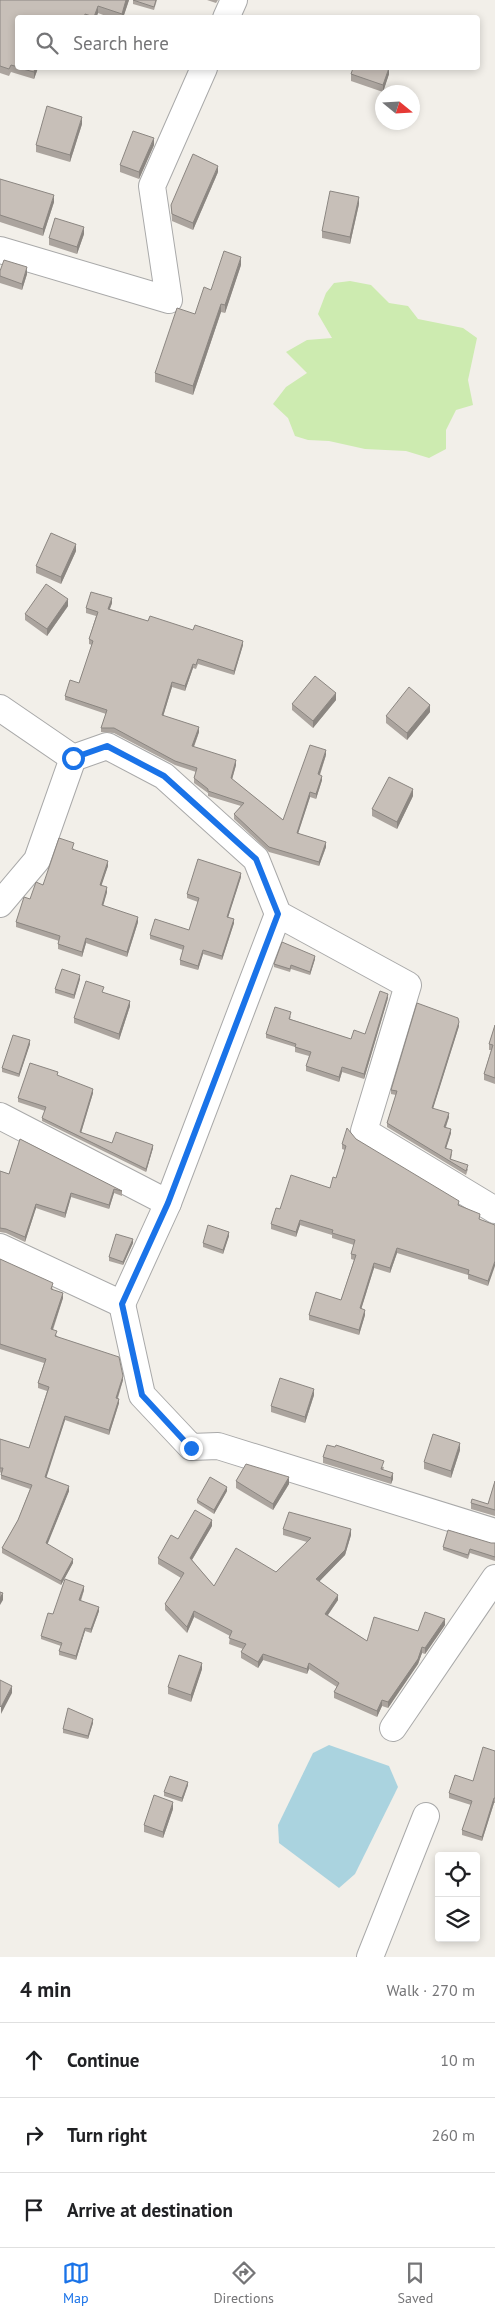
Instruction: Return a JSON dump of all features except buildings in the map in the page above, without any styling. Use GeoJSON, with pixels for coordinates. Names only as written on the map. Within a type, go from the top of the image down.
{"type":"FeatureCollection","features":[{"type":"Feature","properties":{"kind":"street"},"geometry":{"type":"LineString","coordinates":[[227,15],[234,0]]}},
{"type":"Feature","properties":{"kind":"street"},"geometry":{"type":"LineString","coordinates":[[0,250],[169,300],[152,186],[203,70]]}},
{"type":"Feature","properties":{"kind":"street"},"geometry":{"type":"LineString","coordinates":[[0,708],[73,758]]}},
{"type":"Feature","properties":{"kind":"street"},"geometry":{"type":"LineString","coordinates":[[73,758],[107,746],[164,776],[256,859],[278,914],[408,985],[364,1131],[495,1210]]}},
{"type":"Feature","properties":{"kind":"street"},"geometry":{"type":"LineString","coordinates":[[0,904],[37,860],[73,758]]}},
{"type":"Feature","properties":{"kind":"street"},"geometry":{"type":"LineString","coordinates":[[278,914],[168,1203],[122,1304],[142,1395],[191,1448],[218,1446],[495,1532]]}},
{"type":"Feature","properties":{"kind":"street"},"geometry":{"type":"LineString","coordinates":[[0,1116],[168,1203]]}},
{"type":"Feature","properties":{"kind":"street"},"geometry":{"type":"LineString","coordinates":[[0,1247],[122,1304]]}},
{"type":"Feature","properties":{"kind":"street"},"geometry":{"type":"LineString","coordinates":[[393,1728],[495,1578]]}},
{"type":"Feature","properties":{"kind":"street"},"geometry":{"type":"LineString","coordinates":[[370,1957],[426,1816]]}},
{"type":"Feature","properties":{"kind":"green space"},"geometry":{"type":"Polygon","coordinates":[[[350,281],[371,285],[389,303],[408,306],[418,319],[463,328],[477,338],[468,380],[473,405],[456,410],[446,430],[446,449],[429,458],[406,451],[365,449],[329,441],[308,440],[295,436],[288,418],[273,404],[286,387],[307,373],[286,352],[307,340],[332,338],[318,314],[326,293],[334,283],[350,281]]]}},
{"type":"Feature","properties":{"kind":"water"},"geometry":{"type":"Polygon","coordinates":[[[329,1745],[389,1766],[398,1787],[355,1874],[339,1888],[279,1843],[278,1825],[313,1753],[329,1745]]]}},
{"type":"Feature","properties":{"kind":"route"},"geometry":{"type":"LineString","coordinates":[[73,758],[107,746],[164,776],[256,859],[278,914],[168,1203],[122,1304],[142,1395],[191,1448]]}}]}
